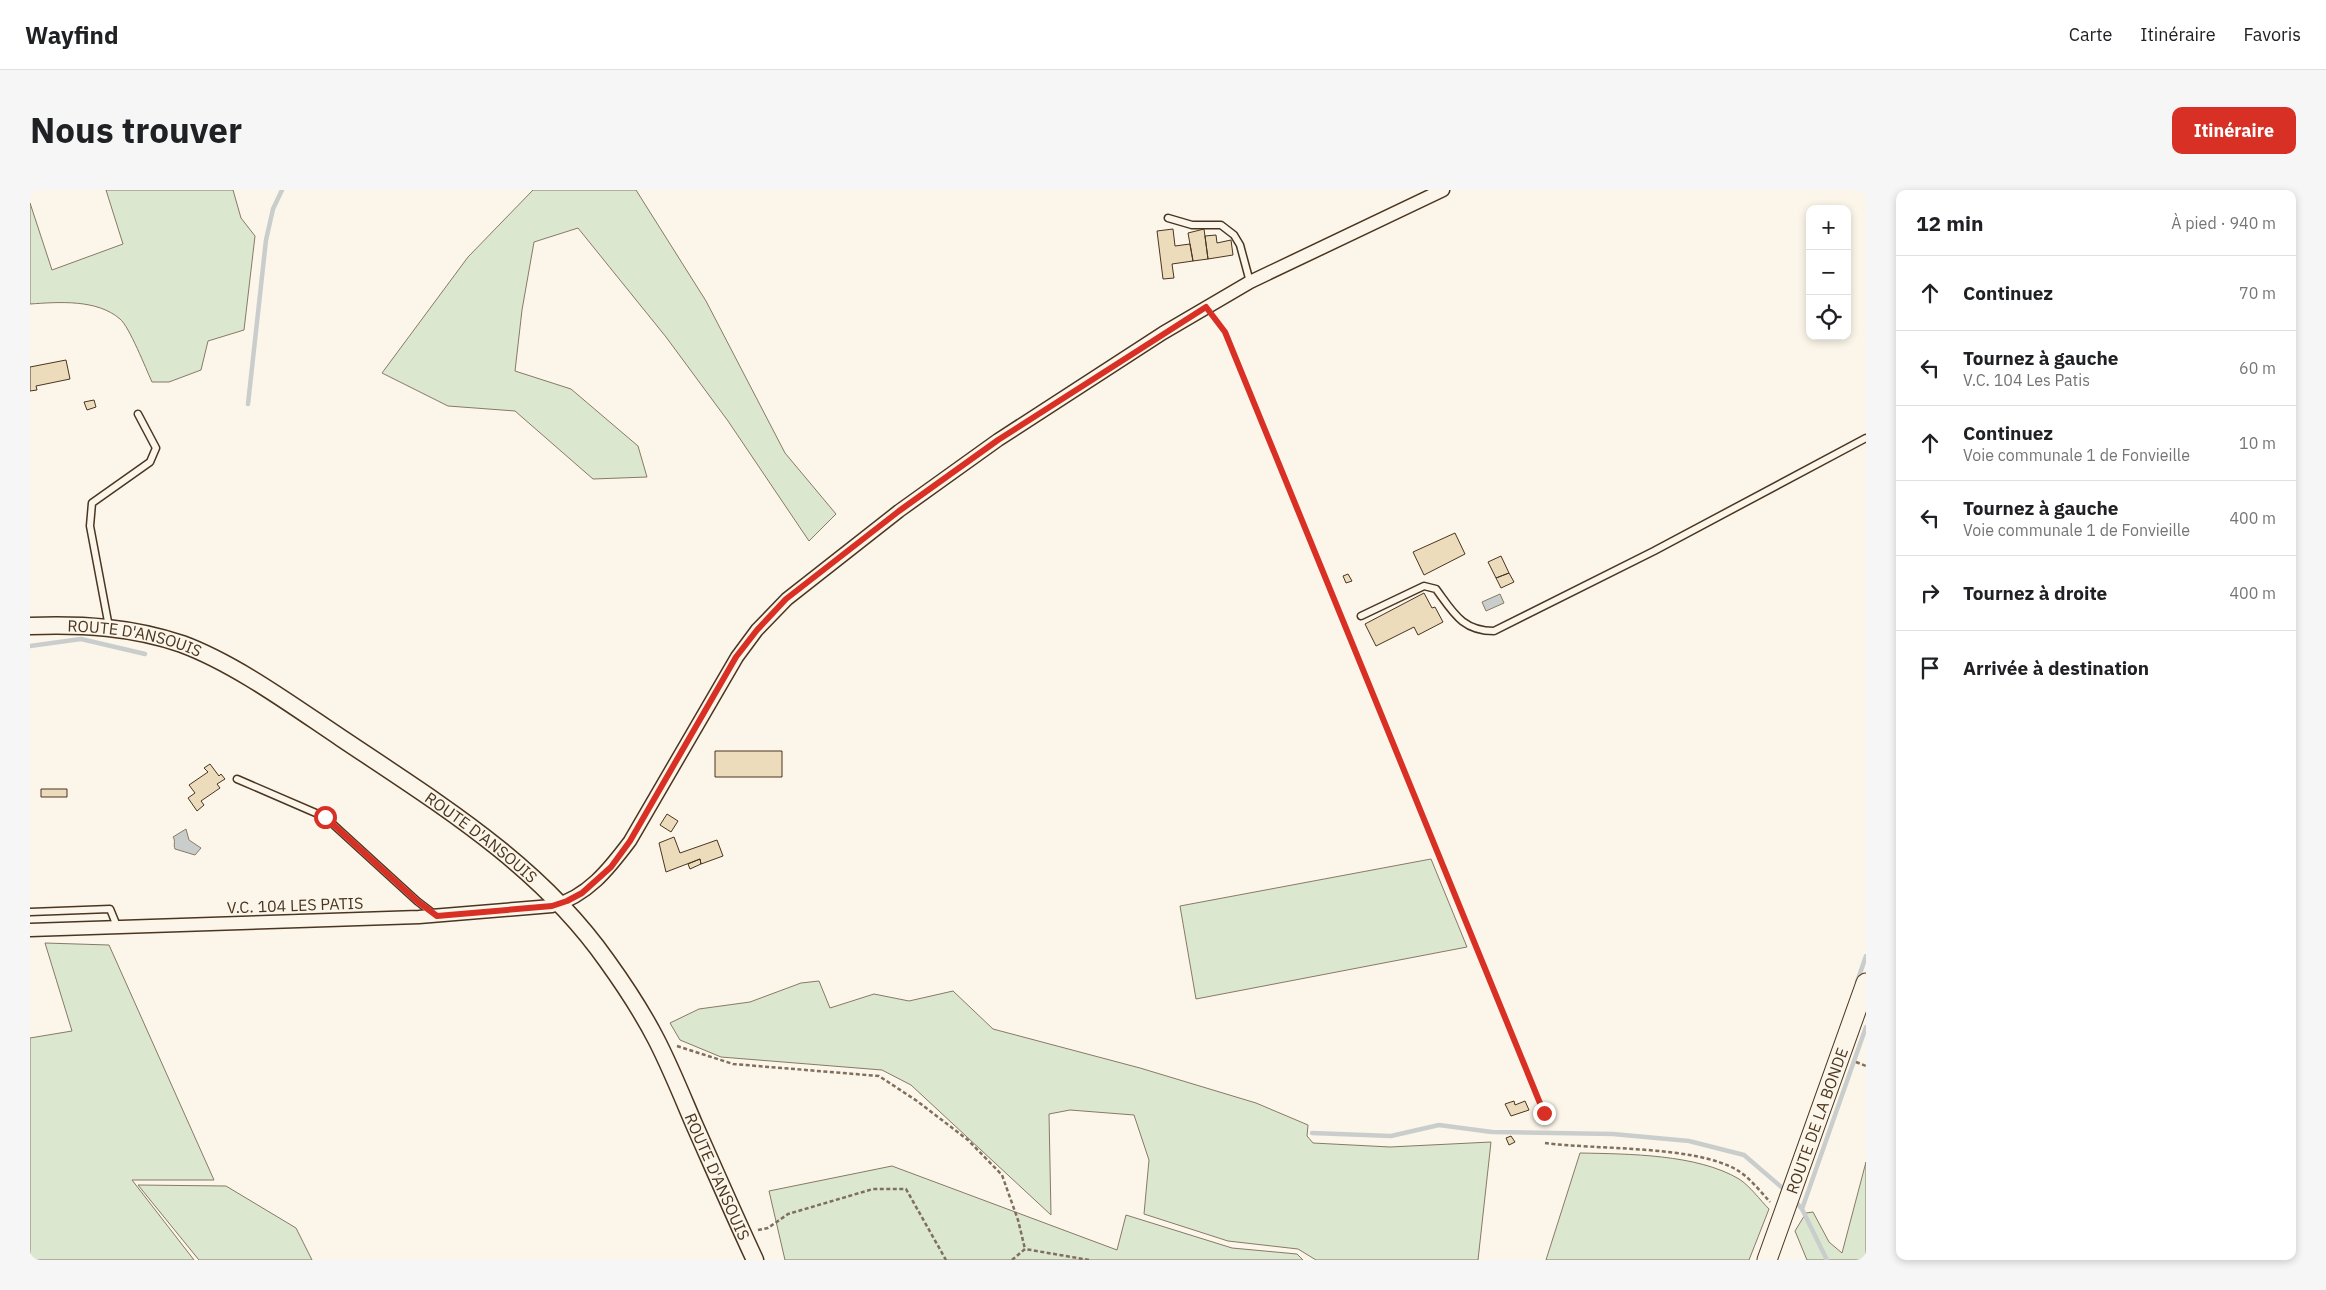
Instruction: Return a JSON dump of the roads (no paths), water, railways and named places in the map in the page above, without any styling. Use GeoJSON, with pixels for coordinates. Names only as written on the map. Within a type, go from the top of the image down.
{"type":"FeatureCollection","features":[{"type":"Feature","properties":{"kind":"main road","name":"ROUTE DE LA BONDE"},"geometry":{"type":"LineString","coordinates":[[1766,1260],[1866,983]]}},
{"type":"Feature","properties":{"kind":"street","name":"V.C. 104 LES PATIS"},"geometry":{"type":"LineString","coordinates":[[30,930],[437,916],[559,904],[582,893],[611,867],[630,841],[736,657],[757,630],[786,599],[899,511],[998,440],[1206,307],[1250,282],[1443,190]]}},
{"type":"Feature","properties":{"kind":"street","name":"ROUTE D'ANSOUIS"},"geometry":{"type":"LineString","coordinates":[[30,626],[73,624],[109,627],[148,634],[184,645],[223,664],[283,700],[476,829],[530,873],[583,928],[607,960],[657,1040],[754,1260]]}},
{"type":"Feature","properties":{"kind":"lane"},"geometry":{"type":"LineString","coordinates":[[1168,218],[1192,225],[1221,225],[1234,235],[1240,245],[1250,282]]}},
{"type":"Feature","properties":{"kind":"lane"},"geometry":{"type":"LineString","coordinates":[[109,627],[90,526],[92,503],[150,462],[156,448],[138,414]]}},
{"type":"Feature","properties":{"kind":"lane"},"geometry":{"type":"LineString","coordinates":[[1361,616],[1424,586],[1436,589],[1457,616],[1470,627],[1479,631],[1494,630],[1654,551],[1866,438]]}},
{"type":"Feature","properties":{"kind":"lane"},"geometry":{"type":"LineString","coordinates":[[237,779],[325,817],[417,901],[437,916]]}},
{"type":"Feature","properties":{"kind":"lane"},"geometry":{"type":"LineString","coordinates":[[30,912],[110,910],[117,926]]}},
{"type":"Feature","properties":{"kind":"waterway"},"geometry":{"type":"LineString","coordinates":[[248,404],[266,240],[273,209],[282,190]]}},
{"type":"Feature","properties":{"kind":"waterway"},"geometry":{"type":"LineString","coordinates":[[30,646],[81,639],[145,654]]}},
{"type":"Feature","properties":{"kind":"waterway"},"geometry":{"type":"LineString","coordinates":[[1857,982],[1866,956]]}},
{"type":"Feature","properties":{"kind":"waterway"},"geometry":{"type":"LineString","coordinates":[[1802,1209],[1866,1027]]}},
{"type":"Feature","properties":{"kind":"waterway"},"geometry":{"type":"LineString","coordinates":[[1312,1133],[1391,1136],[1439,1125],[1492,1132],[1613,1134],[1689,1141],[1744,1155],[1786,1191]]}},
{"type":"Feature","properties":{"kind":"waterway"},"geometry":{"type":"LineString","coordinates":[[1795,1201],[1802,1209],[1827,1260]]}}]}
